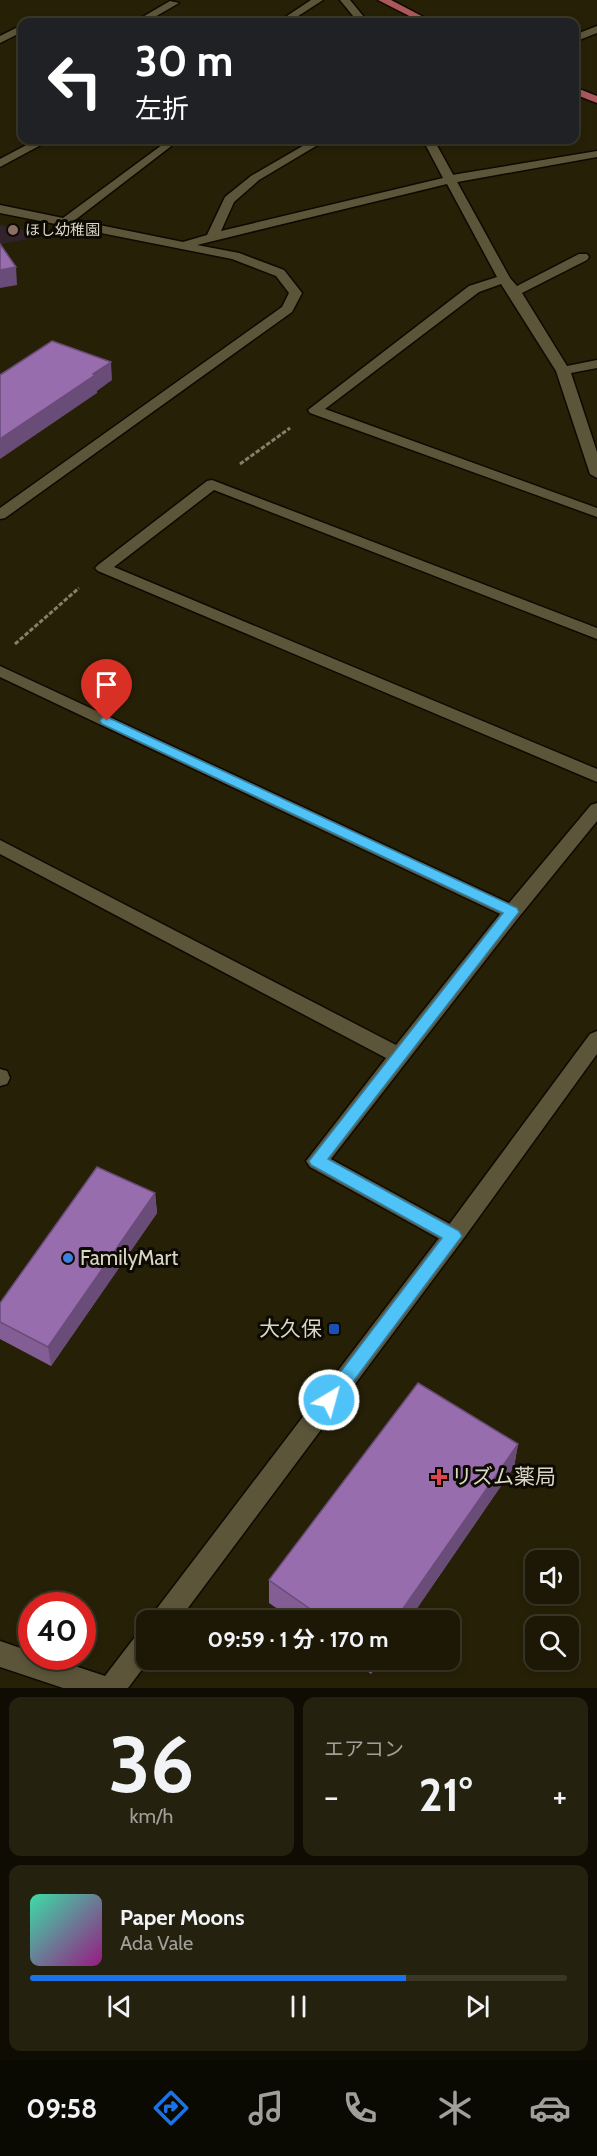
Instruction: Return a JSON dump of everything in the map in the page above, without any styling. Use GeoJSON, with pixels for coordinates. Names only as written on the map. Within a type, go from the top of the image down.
{"type":"FeatureCollection","features":[{"type":"Feature","properties":{"kind":"main road"},"geometry":{"type":"LineString","coordinates":[[383,0],[420,18]]}},
{"type":"Feature","properties":{"kind":"main road"},"geometry":{"type":"LineString","coordinates":[[579,92],[597,100]]}},
{"type":"Feature","properties":{"kind":"street"},"geometry":{"type":"LineString","coordinates":[[289,18],[318,0]]}},
{"type":"Feature","properties":{"kind":"street"},"geometry":{"type":"LineString","coordinates":[[345,0],[360,18]]}},
{"type":"Feature","properties":{"kind":"street"},"geometry":{"type":"LineString","coordinates":[[146,18],[174,3]]}},
{"type":"Feature","properties":{"kind":"street"},"geometry":{"type":"LineString","coordinates":[[0,40],[18,30]]}},
{"type":"Feature","properties":{"kind":"street"},"geometry":{"type":"LineString","coordinates":[[579,37],[597,30]]}},
{"type":"Feature","properties":{"kind":"street"},"geometry":{"type":"LineString","coordinates":[[0,164],[37,144]]}},
{"type":"Feature","properties":{"kind":"street"},"geometry":{"type":"LineString","coordinates":[[212,237],[229,200],[255,178],[313,144]]}},
{"type":"Feature","properties":{"kind":"street"},"geometry":{"type":"LineString","coordinates":[[431,144],[504,279],[515,292],[563,371],[597,474]]}},
{"type":"Feature","properties":{"kind":"street"},"geometry":{"type":"LineString","coordinates":[[67,222],[166,145]]}},
{"type":"Feature","properties":{"kind":"street"},"geometry":{"type":"LineString","coordinates":[[182,244],[452,179],[597,154]]}},
{"type":"Feature","properties":{"kind":"street"},"geometry":{"type":"LineString","coordinates":[[0,208],[235,256],[280,273],[296,293],[287,309],[0,515]]}},
{"type":"Feature","properties":{"kind":"street"},"geometry":{"type":"LineString","coordinates":[[515,292],[583,257]]}},
{"type":"Feature","properties":{"kind":"street"},"geometry":{"type":"LineString","coordinates":[[315,410],[474,289],[504,279]]}},
{"type":"Feature","properties":{"kind":"street"},"geometry":{"type":"LineString","coordinates":[[563,371],[597,364]]}},
{"type":"Feature","properties":{"kind":"street"},"geometry":{"type":"LineString","coordinates":[[315,410],[597,513]]}},
{"type":"Feature","properties":{"kind":"street"},"geometry":{"type":"LineString","coordinates":[[597,634],[212,484],[102,568],[597,776]]}},
{"type":"Feature","properties":{"kind":"street"},"geometry":{"type":"LineString","coordinates":[[0,671],[512,912]]}},
{"type":"Feature","properties":{"kind":"street"},"geometry":{"type":"LineString","coordinates":[[453,1236],[317,1161],[512,912],[597,809]]}},
{"type":"Feature","properties":{"kind":"street"},"geometry":{"type":"LineString","coordinates":[[0,846],[399,1056]]}},
{"type":"Feature","properties":{"kind":"street"},"geometry":{"type":"LineString","coordinates":[[172,1610],[453,1236],[597,1039]]}},
{"type":"Feature","properties":{"kind":"street"},"geometry":{"type":"LineString","coordinates":[[0,1654],[102,1688]]}},
{"type":"Feature","properties":{"kind":"street"},"geometry":{"type":"LineString","coordinates":[[112,1688],[136,1656]]}},
{"type":"Feature","properties":{"kind":"path"},"geometry":{"type":"LineString","coordinates":[[212,484],[315,410]]}},
{"type":"Feature","properties":{"kind":"path"},"geometry":{"type":"LineString","coordinates":[[9,650],[102,568]]}},
{"type":"Feature","properties":{"kind":"shaded area","name":"ほし幼稚園"},"geometry":{"type":"Polygon","coordinates":[[[0,225],[51,235],[0,244],[0,225]]]}},
{"type":"Feature","properties":{"kind":"building"},"geometry":{"type":"Polygon","coordinates":[[[0,244],[16,267],[0,270],[0,244]]]}},
{"type":"Feature","properties":{"kind":"building"},"geometry":{"type":"Polygon","coordinates":[[[52,341],[111,362],[0,439],[0,375],[52,341]]]}},
{"type":"Feature","properties":{"kind":"building"},"geometry":{"type":"Polygon","coordinates":[[[97,1167],[155,1193],[48,1347],[0,1322],[0,1303],[97,1167]]]}},
{"type":"Feature","properties":{"kind":"building"},"geometry":{"type":"Polygon","coordinates":[[[418,1383],[518,1444],[402,1610],[312,1610],[269,1580],[418,1383]]]}},
{"type":"Feature","properties":{"kind":"place","name":"ほし幼稚園"},"geometry":{"type":"Point","coordinates":[13,230]}},
{"type":"Feature","properties":{"kind":"place","name":"FamilyMart"},"geometry":{"type":"Point","coordinates":[68,1258]}},
{"type":"Feature","properties":{"kind":"place","name":"大久保"},"geometry":{"type":"Point","coordinates":[334,1329]}},
{"type":"Feature","properties":{"kind":"place","name":"リズム薬局"},"geometry":{"type":"Point","coordinates":[439,1477]}},
{"type":"Feature","properties":{"kind":"route"},"geometry":{"type":"LineString","coordinates":[[107,721],[512,912],[317,1161],[453,1236],[329,1400]]}}]}
